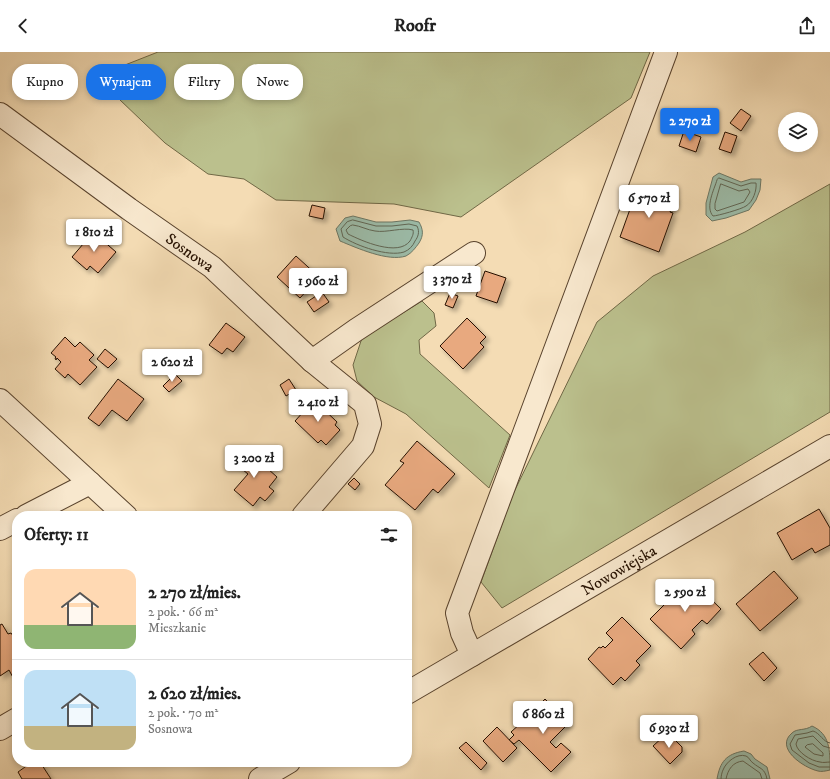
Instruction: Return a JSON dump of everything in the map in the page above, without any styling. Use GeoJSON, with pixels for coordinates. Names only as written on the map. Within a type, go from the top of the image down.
{"type":"FeatureCollection","features":[{"type":"Feature","properties":{"kind":"street"},"geometry":{"type":"LineString","coordinates":[[472,655],[462,633],[457,613],[666,52]]}},
{"type":"Feature","properties":{"kind":"street","name":"Sosnowa"},"geometry":{"type":"LineString","coordinates":[[0,114],[129,209],[212,267],[312,361],[365,404],[370,424],[363,446],[307,511]]}},
{"type":"Feature","properties":{"kind":"street"},"geometry":{"type":"LineString","coordinates":[[312,361],[356,330],[474,253]]}},
{"type":"Feature","properties":{"kind":"street"},"geometry":{"type":"LineString","coordinates":[[0,400],[121,511]]}},
{"type":"Feature","properties":{"kind":"street","name":"Nowowiejska"},"geometry":{"type":"LineString","coordinates":[[412,690],[830,446]]}},
{"type":"Feature","properties":{"kind":"street"},"geometry":{"type":"LineString","coordinates":[[36,511],[90,483]]}},
{"type":"Feature","properties":{"kind":"street"},"geometry":{"type":"LineString","coordinates":[[0,529],[12,523]]}},
{"type":"Feature","properties":{"kind":"street"},"geometry":{"type":"LineString","coordinates":[[0,729],[12,722]]}},
{"type":"Feature","properties":{"kind":"street"},"geometry":{"type":"LineString","coordinates":[[260,779],[280,767]]}},
{"type":"Feature","properties":{"kind":"green space"},"geometry":{"type":"Polygon","coordinates":[[[158,52],[650,52],[631,98],[461,217],[394,204],[276,200],[244,179],[208,174],[165,143],[120,100],[166,100],[166,64],[128,64],[158,52]]]}},
{"type":"Feature","properties":{"kind":"green space"},"geometry":{"type":"Polygon","coordinates":[[[830,184],[830,412],[502,608],[481,582],[513,494],[597,322],[653,276],[745,232],[830,184]]]}},
{"type":"Feature","properties":{"kind":"green space"},"geometry":{"type":"Polygon","coordinates":[[[422,301],[434,313],[436,326],[419,340],[420,354],[510,435],[489,488],[406,414],[374,397],[357,381],[353,365],[362,338],[422,301]]]}},
{"type":"Feature","properties":{"kind":"water"},"geometry":{"type":"Polygon","coordinates":[[[719,173],[741,182],[751,179],[761,179],[760,190],[756,200],[749,210],[712,221],[706,215],[706,203],[713,177],[719,173]]]}},
{"type":"Feature","properties":{"kind":"water"},"geometry":{"type":"Polygon","coordinates":[[[353,216],[376,222],[410,220],[419,222],[422,230],[422,237],[415,248],[406,256],[382,256],[340,241],[336,229],[345,218],[353,216]]]}},
{"type":"Feature","properties":{"kind":"water"},"geometry":{"type":"Polygon","coordinates":[[[812,726],[818,729],[826,738],[830,756],[830,770],[821,771],[806,766],[793,756],[786,745],[787,739],[794,731],[812,726]]]}},
{"type":"Feature","properties":{"kind":"water"},"geometry":{"type":"Polygon","coordinates":[[[744,751],[751,754],[755,759],[767,767],[770,779],[717,779],[722,763],[733,754],[744,751]]]}},
{"type":"Feature","properties":{"kind":"building"},"geometry":{"type":"Polygon","coordinates":[[[741,109],[751,116],[741,131],[730,123],[741,109]]]}},
{"type":"Feature","properties":{"kind":"building"},"geometry":{"type":"Polygon","coordinates":[[[684,131],[701,137],[696,152],[679,146],[684,131]]]}},
{"type":"Feature","properties":{"kind":"building"},"geometry":{"type":"Polygon","coordinates":[[[725,132],[737,136],[731,153],[719,149],[725,132]]]}},
{"type":"Feature","properties":{"kind":"building"},"geometry":{"type":"Polygon","coordinates":[[[644,187],[675,198],[670,212],[673,213],[659,252],[620,237],[634,198],[639,200],[644,187]]]}},
{"type":"Feature","properties":{"kind":"building"},"geometry":{"type":"Polygon","coordinates":[[[312,205],[325,208],[323,219],[309,216],[312,205]]]}},
{"type":"Feature","properties":{"kind":"building"},"geometry":{"type":"Polygon","coordinates":[[[95,230],[104,237],[101,239],[116,252],[98,273],[90,266],[87,270],[72,257],[95,230]]]}},
{"type":"Feature","properties":{"kind":"building"},"geometry":{"type":"Polygon","coordinates":[[[296,256],[319,277],[300,298],[277,277],[296,256]]]}},
{"type":"Feature","properties":{"kind":"building"},"geometry":{"type":"Polygon","coordinates":[[[485,271],[506,278],[497,303],[476,296],[485,271]]]}},
{"type":"Feature","properties":{"kind":"building"},"geometry":{"type":"Polygon","coordinates":[[[322,292],[329,302],[314,312],[307,302],[322,292]]]}},
{"type":"Feature","properties":{"kind":"building"},"geometry":{"type":"Polygon","coordinates":[[[450,293],[458,296],[453,308],[445,305],[450,293]]]}},
{"type":"Feature","properties":{"kind":"building"},"geometry":{"type":"Polygon","coordinates":[[[467,318],[486,337],[480,343],[484,347],[463,369],[440,346],[467,318]]]}},
{"type":"Feature","properties":{"kind":"building"},"geometry":{"type":"Polygon","coordinates":[[[226,323],[245,337],[233,352],[227,348],[222,354],[209,345],[226,323]]]}},
{"type":"Feature","properties":{"kind":"building"},"geometry":{"type":"Polygon","coordinates":[[[65,337],[75,347],[80,342],[94,355],[89,360],[97,367],[80,385],[68,374],[65,378],[55,369],[61,362],[57,358],[56,360],[56,357],[51,353],[65,337]]]}},
{"type":"Feature","properties":{"kind":"building"},"geometry":{"type":"Polygon","coordinates":[[[105,349],[117,359],[108,368],[97,359],[105,349]]]}},
{"type":"Feature","properties":{"kind":"building"},"geometry":{"type":"Polygon","coordinates":[[[175,374],[182,381],[169,392],[163,386],[175,374]]]}},
{"type":"Feature","properties":{"kind":"building"},"geometry":{"type":"Polygon","coordinates":[[[118,379],[144,399],[127,421],[112,410],[99,426],[88,418],[118,379]]]}},
{"type":"Feature","properties":{"kind":"building"},"geometry":{"type":"Polygon","coordinates":[[[289,379],[296,390],[286,396],[280,385],[289,379]]]}},
{"type":"Feature","properties":{"kind":"building"},"geometry":{"type":"Polygon","coordinates":[[[314,400],[337,422],[335,425],[340,430],[326,445],[321,440],[318,443],[295,421],[314,400]]]}},
{"type":"Feature","properties":{"kind":"building"},"geometry":{"type":"Polygon","coordinates":[[[417,441],[455,474],[438,493],[433,489],[415,510],[385,485],[404,463],[400,461],[417,441]]]}},
{"type":"Feature","properties":{"kind":"building"},"geometry":{"type":"Polygon","coordinates":[[[240,449],[256,463],[258,460],[277,477],[269,487],[274,491],[265,501],[260,497],[253,506],[234,490],[248,474],[231,460],[240,449]]]}},
{"type":"Feature","properties":{"kind":"building"},"geometry":{"type":"Polygon","coordinates":[[[354,478],[360,484],[355,490],[348,484],[354,478]]]}},
{"type":"Feature","properties":{"kind":"building"},"geometry":{"type":"Polygon","coordinates":[[[819,509],[830,528],[830,545],[815,553],[812,548],[792,560],[777,533],[819,509]]]}},
{"type":"Feature","properties":{"kind":"building"},"geometry":{"type":"Polygon","coordinates":[[[774,571],[798,598],[760,631],[736,604],[774,571]]]}},
{"type":"Feature","properties":{"kind":"building"},"geometry":{"type":"Polygon","coordinates":[[[690,579],[721,609],[707,624],[702,620],[692,630],[695,634],[681,649],[650,619],[690,579]]]}},
{"type":"Feature","properties":{"kind":"building"},"geometry":{"type":"Polygon","coordinates":[[[622,617],[651,646],[636,661],[640,665],[625,681],[621,677],[613,685],[588,659],[599,647],[601,648],[603,646],[605,648],[613,640],[606,633],[622,617]]]}},
{"type":"Feature","properties":{"kind":"building"},"geometry":{"type":"Polygon","coordinates":[[[2,624],[8,634],[11,633],[12,634],[12,676],[9,670],[0,676],[0,625],[2,624]]]}},
{"type":"Feature","properties":{"kind":"building"},"geometry":{"type":"Polygon","coordinates":[[[763,652],[777,668],[764,681],[749,664],[763,652]]]}},
{"type":"Feature","properties":{"kind":"building"},"geometry":{"type":"Polygon","coordinates":[[[545,699],[569,723],[550,742],[556,748],[561,743],[571,752],[551,772],[519,740],[514,744],[509,740],[514,735],[511,732],[522,722],[523,723],[525,720],[526,721],[545,699]]]}},
{"type":"Feature","properties":{"kind":"building"},"geometry":{"type":"Polygon","coordinates":[[[497,727],[517,748],[503,762],[483,741],[497,727]]]}},
{"type":"Feature","properties":{"kind":"building"},"geometry":{"type":"Polygon","coordinates":[[[664,736],[669,740],[675,740],[682,747],[682,752],[670,764],[653,746],[664,736]]]}},
{"type":"Feature","properties":{"kind":"building"},"geometry":{"type":"Polygon","coordinates":[[[466,742],[487,763],[481,770],[459,748],[466,742]]]}},
{"type":"Feature","properties":{"kind":"building"},"geometry":{"type":"Polygon","coordinates":[[[25,767],[43,767],[51,779],[22,779],[18,772],[25,767]]]}}]}
